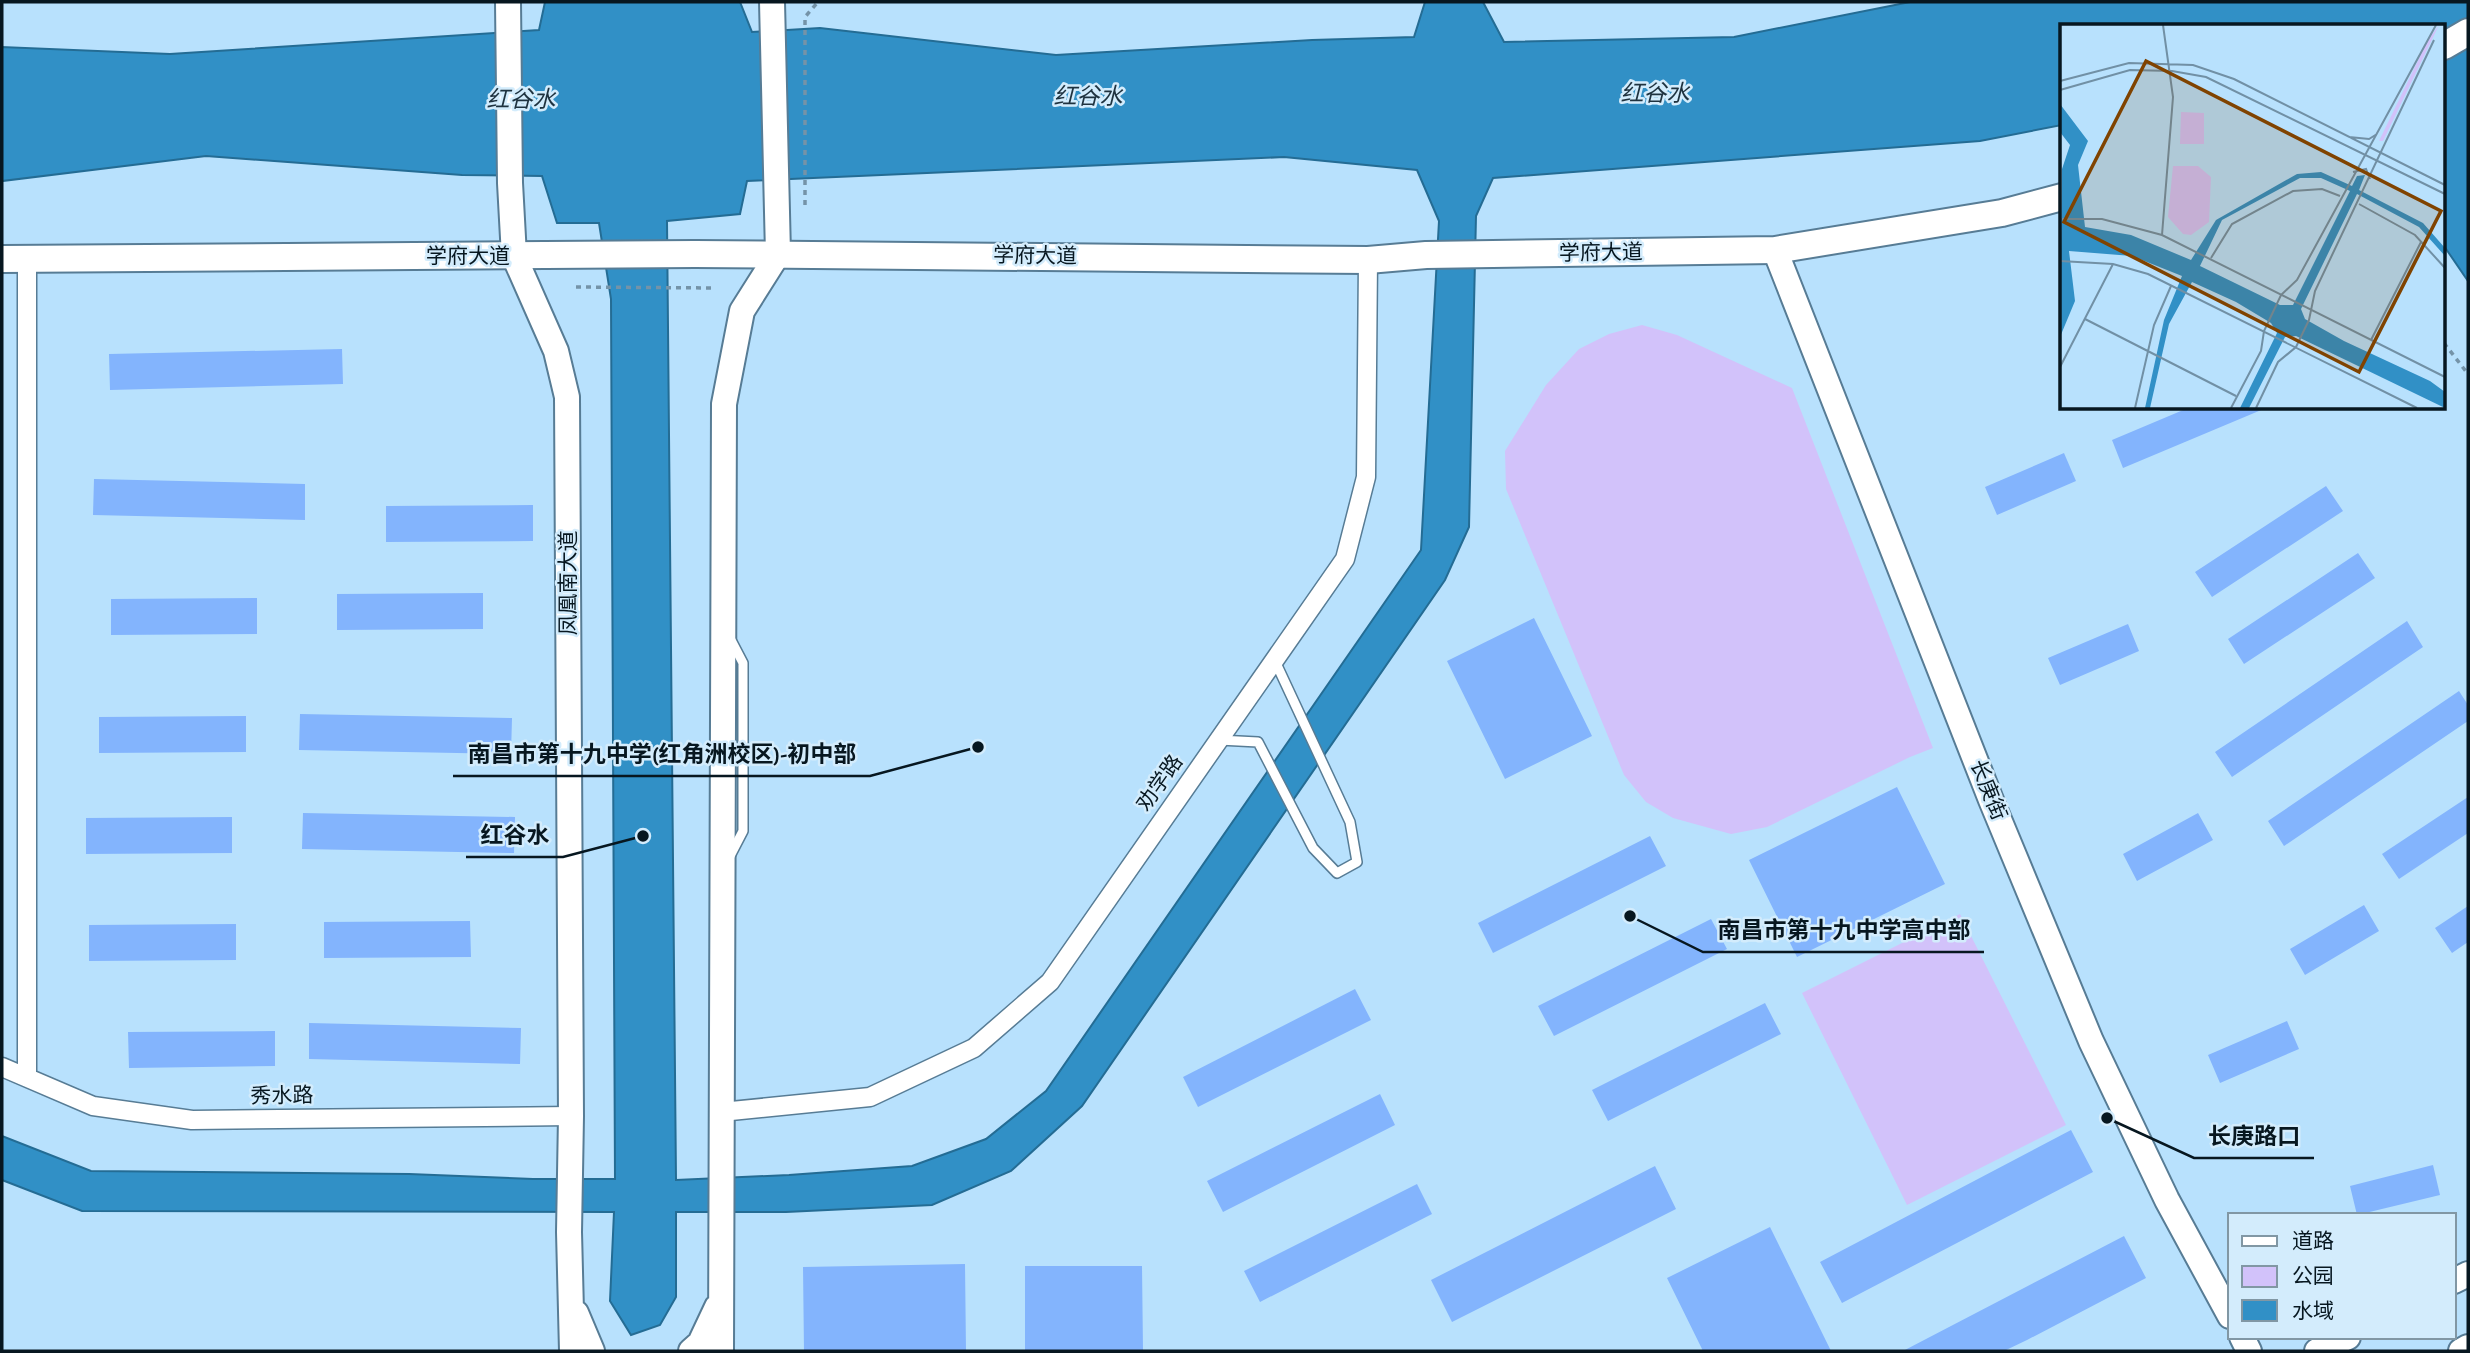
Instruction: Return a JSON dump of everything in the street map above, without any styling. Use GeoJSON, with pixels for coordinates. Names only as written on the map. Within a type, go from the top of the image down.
{"type":"FeatureCollection","features":[{"type":"Feature","properties":{"kind":"main road","name":"凤凰南大道"},"geometry":{"type":"LineString","coordinates":[[509,9],[510,183],[514,256],[556,351],[567,397],[571,1302]]}},
{"type":"Feature","properties":{"kind":"main road"},"geometry":{"type":"LineString","coordinates":[[721,1351],[724,404],[742,312],[778,254],[773,10]]}},
{"type":"Feature","properties":{"kind":"main road"},"geometry":{"type":"LineString","coordinates":[[2446,45],[2468,32]]}},
{"type":"Feature","properties":{"kind":"main road","name":"学府大道"},"geometry":{"type":"LineString","coordinates":[[14,259],[778,254],[1368,260],[1426,255],[1775,250],[2002,213],[2060,198]]}},
{"type":"Feature","properties":{"kind":"main road","name":"长庚街"},"geometry":{"type":"LineString","coordinates":[[1775,250],[1991,800],[2091,1041],[2167,1199],[2228,1312]]}},
{"type":"Feature","properties":{"kind":"main road"},"geometry":{"type":"LineString","coordinates":[[691,1351],[700,1343],[721,1299]]}},
{"type":"Feature","properties":{"kind":"main road"},"geometry":{"type":"LineString","coordinates":[[721,1299],[732,1351]]}},
{"type":"Feature","properties":{"kind":"main road"},"geometry":{"type":"LineString","coordinates":[[571,1302],[572,1351]]}},
{"type":"Feature","properties":{"kind":"main road"},"geometry":{"type":"LineString","coordinates":[[571,1302],[592,1351]]}},
{"type":"Feature","properties":{"kind":"main road"},"geometry":{"type":"LineString","coordinates":[[2317,1351],[2344,1339]]}},
{"type":"Feature","properties":{"kind":"main road"},"geometry":{"type":"LineString","coordinates":[[2461,1351],[2468,1347]]}},
{"type":"Feature","properties":{"kind":"street"},"geometry":{"type":"LineString","coordinates":[[14,259],[27,1077]]}},
{"type":"Feature","properties":{"kind":"street","name":"劝学路"},"geometry":{"type":"LineString","coordinates":[[721,1112],[870,1097],[974,1048],[1050,982],[1218,740],[1278,667],[1345,559],[1366,477],[1368,260]]}},
{"type":"Feature","properties":{"kind":"street","name":"秀水路"},"geometry":{"type":"LineString","coordinates":[[2,1067],[93,1106],[192,1120],[570,1116]]}},
{"type":"Feature","properties":{"kind":"lane"},"geometry":{"type":"LineString","coordinates":[[1218,740],[1258,742],[1313,848],[1337,873],[1357,862],[1350,822],[1278,667]]}},
{"type":"Feature","properties":{"kind":"path"},"geometry":{"type":"LineString","coordinates":[[805,205],[805,17],[818,2]]}},
{"type":"Feature","properties":{"kind":"path"},"geometry":{"type":"LineString","coordinates":[[576,287],[714,288]]}},
{"type":"Feature","properties":{"kind":"path"},"geometry":{"type":"LineString","coordinates":[[2446,346],[2468,374]]}},
{"type":"Feature","properties":{"kind":"green space"},"geometry":{"type":"Polygon","coordinates":[[[1642,325],[1677,335],[1792,388],[1933,748],[1767,827],[1731,834],[1673,818],[1646,802],[1624,775],[1506,489],[1505,451],[1546,385],[1579,349],[1609,334],[1642,325]]]}},
{"type":"Feature","properties":{"kind":"green space"},"geometry":{"type":"Polygon","coordinates":[[[1960,914],[2066,1125],[1907,1205],[1802,993],[1960,914]]]}},
{"type":"Feature","properties":{"kind":"water","name":"红谷水"},"geometry":{"type":"Polygon","coordinates":[[[545,2],[740,2],[752,32],[820,28],[1056,55],[1312,40],[1414,37],[1425,2],[1483,2],[1504,42],[1734,37],[1910,2],[2468,2],[2468,281],[2446,249],[2446,24],[2060,24],[2060,125],[1980,141],[1493,178],[1476,216],[1469,527],[1445,580],[1082,1106],[1011,1171],[932,1205],[786,1212],[676,1212],[676,1297],[660,1325],[631,1335],[610,1301],[614,1212],[82,1211],[2,1180],[2,1136],[91,1171],[615,1179],[611,299],[599,223],[557,223],[542,176],[462,175],[206,156],[2,181],[2,47],[170,54],[539,30],[545,2]],[[1284,157],[747,181],[740,214],[667,221],[676,1180],[912,1166],[986,1139],[1046,1091],[1421,550],[1439,221],[1417,170],[1284,157]]]}},
{"type":"Feature","properties":{"kind":"building"},"geometry":{"type":"Polygon","coordinates":[[[342,349],[343,384],[110,390],[109,354],[342,349]]]}},
{"type":"Feature","properties":{"kind":"building"},"geometry":{"type":"Polygon","coordinates":[[[2183,410],[2261,410],[2123,468],[2112,440],[2183,410]]]}},
{"type":"Feature","properties":{"kind":"building"},"geometry":{"type":"Polygon","coordinates":[[[2064,453],[2076,481],[1997,515],[1985,487],[2064,453]]]}},
{"type":"Feature","properties":{"kind":"building"},"geometry":{"type":"Polygon","coordinates":[[[94,479],[305,484],[305,520],[93,515],[94,479]]]}},
{"type":"Feature","properties":{"kind":"building"},"geometry":{"type":"Polygon","coordinates":[[[2326,486],[2343,511],[2212,597],[2195,572],[2326,486]]]}},
{"type":"Feature","properties":{"kind":"building"},"geometry":{"type":"Polygon","coordinates":[[[533,505],[533,541],[386,542],[386,506],[533,505]]]}},
{"type":"Feature","properties":{"kind":"building"},"geometry":{"type":"Polygon","coordinates":[[[2358,553],[2375,578],[2244,664],[2228,639],[2358,553]]]}},
{"type":"Feature","properties":{"kind":"building"},"geometry":{"type":"Polygon","coordinates":[[[483,593],[483,629],[337,630],[337,594],[483,593]]]}},
{"type":"Feature","properties":{"kind":"building"},"geometry":{"type":"Polygon","coordinates":[[[257,598],[257,634],[111,635],[111,599],[257,598]]]}},
{"type":"Feature","properties":{"kind":"building"},"geometry":{"type":"Polygon","coordinates":[[[1534,618],[1592,736],[1505,779],[1447,661],[1534,618]]]}},
{"type":"Feature","properties":{"kind":"building"},"geometry":{"type":"Polygon","coordinates":[[[2407,621],[2423,647],[2232,777],[2215,752],[2407,621]]]}},
{"type":"Feature","properties":{"kind":"building"},"geometry":{"type":"Polygon","coordinates":[[[2128,624],[2139,651],[2060,685],[2048,658],[2128,624]]]}},
{"type":"Feature","properties":{"kind":"building"},"geometry":{"type":"Polygon","coordinates":[[[2459,691],[2468,705],[2468,721],[2284,846],[2268,821],[2459,691]]]}},
{"type":"Feature","properties":{"kind":"building"},"geometry":{"type":"Polygon","coordinates":[[[300,714],[512,718],[511,754],[299,750],[300,714]]]}},
{"type":"Feature","properties":{"kind":"building"},"geometry":{"type":"Polygon","coordinates":[[[246,716],[246,752],[99,753],[99,717],[246,716]]]}},
{"type":"Feature","properties":{"kind":"building"},"geometry":{"type":"Polygon","coordinates":[[[1897,787],[1945,884],[1797,957],[1749,860],[1897,787]]]}},
{"type":"Feature","properties":{"kind":"building"},"geometry":{"type":"Polygon","coordinates":[[[2468,797],[2468,833],[2399,879],[2382,854],[2468,797]]]}},
{"type":"Feature","properties":{"kind":"building"},"geometry":{"type":"Polygon","coordinates":[[[303,813],[515,817],[514,853],[302,849],[303,813]]]}},
{"type":"Feature","properties":{"kind":"building"},"geometry":{"type":"Polygon","coordinates":[[[2198,813],[2213,840],[2137,881],[2123,854],[2198,813]]]}},
{"type":"Feature","properties":{"kind":"building"},"geometry":{"type":"Polygon","coordinates":[[[232,817],[232,853],[86,854],[86,818],[232,817]]]}},
{"type":"Feature","properties":{"kind":"building"},"geometry":{"type":"Polygon","coordinates":[[[1650,836],[1666,866],[1493,953],[1478,923],[1650,836]]]}},
{"type":"Feature","properties":{"kind":"building"},"geometry":{"type":"Polygon","coordinates":[[[2364,905],[2379,931],[2305,975],[2290,949],[2364,905]]]}},
{"type":"Feature","properties":{"kind":"building"},"geometry":{"type":"Polygon","coordinates":[[[2468,906],[2468,942],[2452,953],[2435,928],[2468,906]]]}},
{"type":"Feature","properties":{"kind":"building"},"geometry":{"type":"Polygon","coordinates":[[[1711,919],[1727,949],[1554,1036],[1538,1006],[1711,919]]]}},
{"type":"Feature","properties":{"kind":"building"},"geometry":{"type":"Polygon","coordinates":[[[470,921],[471,957],[324,958],[324,922],[470,921]]]}},
{"type":"Feature","properties":{"kind":"building"},"geometry":{"type":"Polygon","coordinates":[[[236,924],[236,960],[89,961],[89,925],[236,924]]]}},
{"type":"Feature","properties":{"kind":"building"},"geometry":{"type":"Polygon","coordinates":[[[1355,989],[1371,1020],[1198,1107],[1183,1077],[1355,989]]]}},
{"type":"Feature","properties":{"kind":"building"},"geometry":{"type":"Polygon","coordinates":[[[1765,1003],[1781,1034],[1608,1121],[1592,1090],[1765,1003]]]}},
{"type":"Feature","properties":{"kind":"building"},"geometry":{"type":"Polygon","coordinates":[[[2287,1021],[2299,1049],[2220,1083],[2208,1055],[2287,1021]]]}},
{"type":"Feature","properties":{"kind":"building"},"geometry":{"type":"Polygon","coordinates":[[[309,1023],[521,1028],[520,1064],[309,1059],[309,1023]]]}},
{"type":"Feature","properties":{"kind":"building"},"geometry":{"type":"Polygon","coordinates":[[[275,1031],[275,1066],[129,1068],[128,1032],[275,1031]]]}},
{"type":"Feature","properties":{"kind":"building"},"geometry":{"type":"Polygon","coordinates":[[[1380,1094],[1395,1125],[1223,1212],[1207,1181],[1380,1094]]]}},
{"type":"Feature","properties":{"kind":"building"},"geometry":{"type":"Polygon","coordinates":[[[2071,1130],[2093,1172],[1842,1303],[1820,1262],[2071,1130]]]}},
{"type":"Feature","properties":{"kind":"building"},"geometry":{"type":"Polygon","coordinates":[[[2433,1165],[2440,1195],[2357,1213],[2350,1186],[2433,1165]]]}},
{"type":"Feature","properties":{"kind":"building"},"geometry":{"type":"Polygon","coordinates":[[[1655,1166],[1676,1209],[1452,1322],[1431,1280],[1655,1166]]]}},
{"type":"Feature","properties":{"kind":"building"},"geometry":{"type":"Polygon","coordinates":[[[1417,1184],[1432,1214],[1260,1302],[1244,1271],[1417,1184]]]}},
{"type":"Feature","properties":{"kind":"building"},"geometry":{"type":"Polygon","coordinates":[[[1770,1227],[1831,1351],[1703,1351],[1667,1278],[1770,1227]]]}},
{"type":"Feature","properties":{"kind":"building"},"geometry":{"type":"Polygon","coordinates":[[[2124,1236],[2146,1278],[2027,1340],[2004,1351],[1903,1351],[2124,1236]]]}},
{"type":"Feature","properties":{"kind":"building"},"geometry":{"type":"Polygon","coordinates":[[[965,1264],[966,1351],[804,1351],[803,1267],[965,1264]]]}},
{"type":"Feature","properties":{"kind":"building"},"geometry":{"type":"Polygon","coordinates":[[[1025,1266],[1142,1266],[1143,1351],[1025,1351],[1025,1266]]]}},
{"type":"Feature","properties":{"kind":"place","name":"南昌市第十九中学(红角洲校区)-初中部"},"geometry":{"type":"Point","coordinates":[978,747]}},
{"type":"Feature","properties":{"kind":"place","name":"红谷水"},"geometry":{"type":"Point","coordinates":[643,836]}},
{"type":"Feature","properties":{"kind":"place","name":"南昌市第十九中学高中部"},"geometry":{"type":"Point","coordinates":[1630,916]}},
{"type":"Feature","properties":{"kind":"place","name":"长庚路口"},"geometry":{"type":"Point","coordinates":[2107,1118]}}]}
